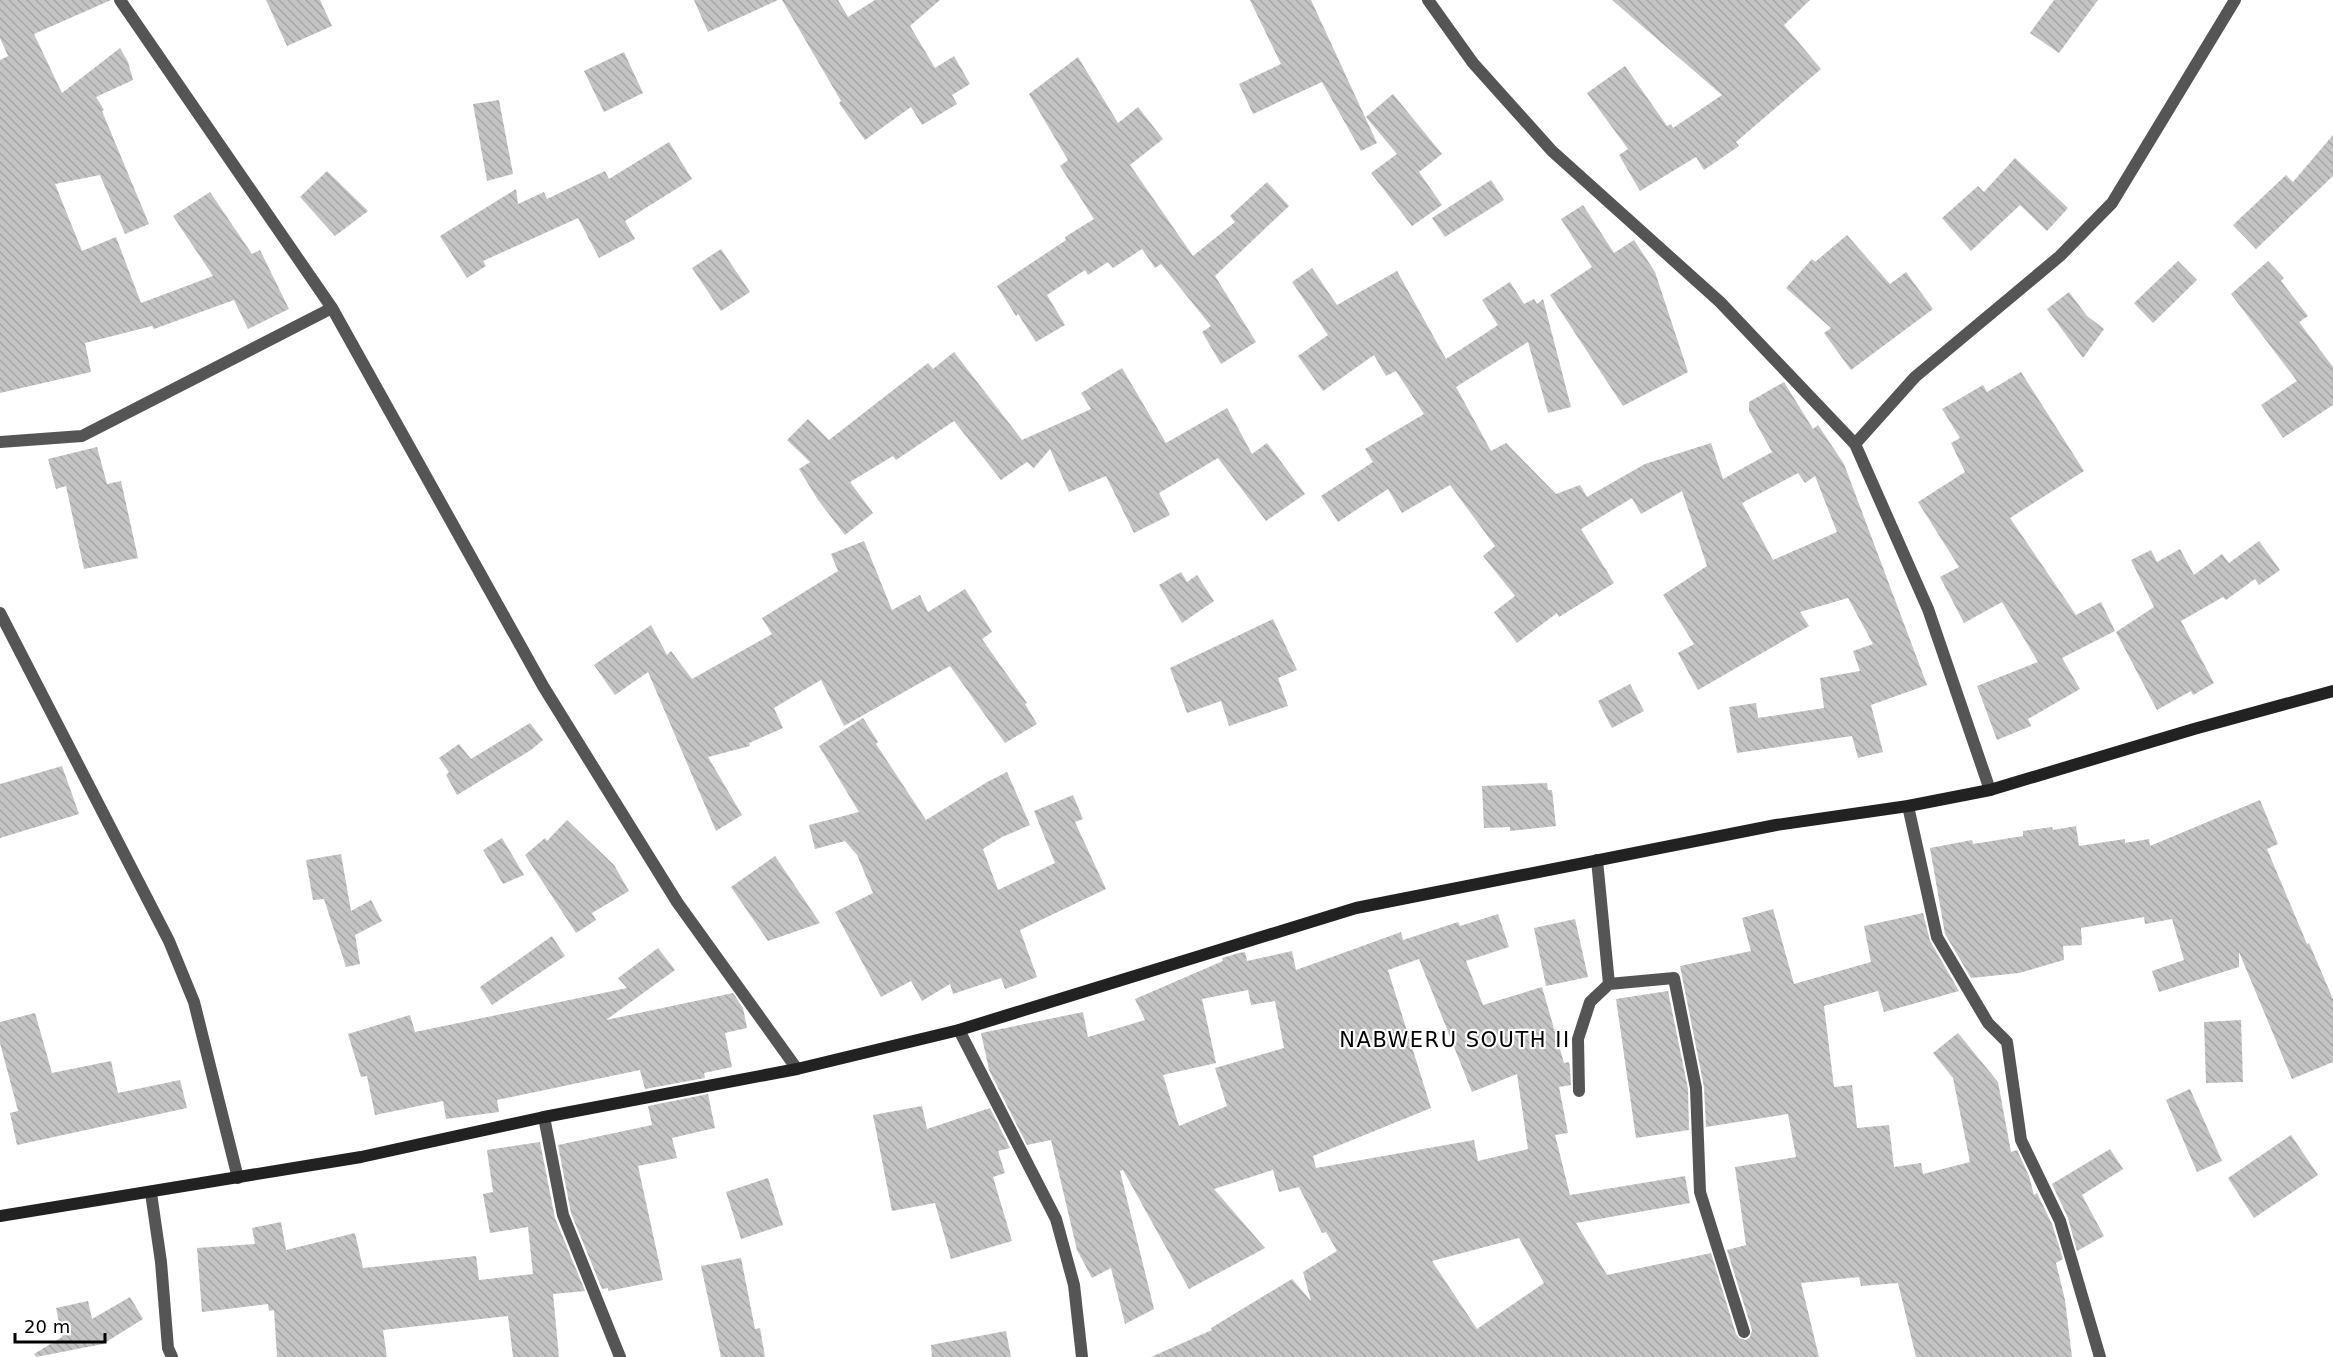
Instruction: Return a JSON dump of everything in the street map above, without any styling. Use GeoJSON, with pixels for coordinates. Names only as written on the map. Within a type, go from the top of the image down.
{"type":"FeatureCollection","features":[{"type":"Feature","properties":{"kind":"street"},"geometry":{"type":"LineString","coordinates":[[120,0],[332,308],[543,686],[677,902],[797,1069]]}},
{"type":"Feature","properties":{"kind":"street"},"geometry":{"type":"LineString","coordinates":[[1428,0],[1473,63],[1552,151],[1720,302],[1855,444],[1928,609],[1990,790]]}},
{"type":"Feature","properties":{"kind":"street"},"geometry":{"type":"LineString","coordinates":[[1855,444],[1915,377],[2060,256],[2112,203],[2235,0]]}},
{"type":"Feature","properties":{"kind":"street"},"geometry":{"type":"LineString","coordinates":[[0,442],[82,436],[332,308]]}},
{"type":"Feature","properties":{"kind":"street"},"geometry":{"type":"LineString","coordinates":[[0,613],[169,941],[194,1002],[238,1178]]}},
{"type":"Feature","properties":{"kind":"street"},"geometry":{"type":"LineString","coordinates":[[0,1216],[361,1157],[544,1117],[797,1069],[959,1030],[1356,908],[1776,825],[1908,806],[1990,790],[2194,729],[2333,691]]}},
{"type":"Feature","properties":{"kind":"street"},"geometry":{"type":"LineString","coordinates":[[1908,806],[1937,937],[1988,1023],[2007,1042],[2021,1140],[2060,1221],[2100,1357]]}},
{"type":"Feature","properties":{"kind":"street"},"geometry":{"type":"LineString","coordinates":[[1597,860],[1609,984]]}},
{"type":"Feature","properties":{"kind":"street"},"geometry":{"type":"LineString","coordinates":[[1580,1091],[1578,1039],[1590,1002],[1609,984],[1674,978],[1696,1088],[1700,1192],[1744,1332]]}},
{"type":"Feature","properties":{"kind":"street"},"geometry":{"type":"LineString","coordinates":[[959,1030],[1056,1220],[1074,1285],[1082,1357]]}},
{"type":"Feature","properties":{"kind":"street"},"geometry":{"type":"LineString","coordinates":[[544,1117],[563,1215],[620,1357]]}},
{"type":"Feature","properties":{"kind":"street"},"geometry":{"type":"LineString","coordinates":[[151,1193],[161,1263],[168,1348],[172,1357]]}},
{"type":"Feature","properties":{"kind":"building"},"geometry":{"type":"Polygon","coordinates":[[[0,0],[111,0],[34,34],[62,93],[120,48],[128,62],[133,80],[96,97],[104,110],[102,111],[149,224],[125,234],[100,175],[55,184],[82,251],[116,237],[141,303],[213,276],[173,216],[210,192],[252,254],[260,250],[289,309],[248,329],[234,300],[154,329],[152,326],[85,343],[91,372],[0,393],[0,60],[8,56],[0,38],[0,0]]]}},
{"type":"Feature","properties":{"kind":"building"},"geometry":{"type":"Polygon","coordinates":[[[266,0],[320,0],[332,26],[287,46],[266,0]]]}},
{"type":"Feature","properties":{"kind":"building"},"geometry":{"type":"Polygon","coordinates":[[[694,0],[778,0],[708,32],[694,0]]]}},
{"type":"Feature","properties":{"kind":"building"},"geometry":{"type":"Polygon","coordinates":[[[782,0],[838,0],[848,17],[875,0],[940,0],[910,26],[935,68],[954,56],[970,84],[952,95],[957,104],[922,125],[911,107],[865,140],[839,103],[841,101],[782,0]]]}},
{"type":"Feature","properties":{"kind":"building"},"geometry":{"type":"Polygon","coordinates":[[[1250,0],[1311,0],[1377,143],[1361,151],[1322,82],[1253,114],[1239,84],[1281,64],[1250,0]]]}},
{"type":"Feature","properties":{"kind":"building"},"geometry":{"type":"Polygon","coordinates":[[[1612,0],[1810,0],[1784,25],[1821,69],[1736,142],[1739,146],[1704,170],[1696,157],[1640,191],[1619,155],[1628,149],[1587,93],[1625,66],[1667,126],[1671,124],[1673,128],[1722,95],[1612,0]]]}},
{"type":"Feature","properties":{"kind":"building"},"geometry":{"type":"Polygon","coordinates":[[[2054,0],[2098,0],[2059,53],[2030,33],[2054,0]]]}},
{"type":"Feature","properties":{"kind":"building"},"geometry":{"type":"Polygon","coordinates":[[[624,52],[643,93],[604,112],[584,71],[624,52]]]}},
{"type":"Feature","properties":{"kind":"building"},"geometry":{"type":"Polygon","coordinates":[[[1078,57],[1118,123],[1138,107],[1163,139],[1130,165],[1193,256],[1235,222],[1230,216],[1267,182],[1289,206],[1215,276],[1256,342],[1221,364],[1202,332],[1211,326],[1161,264],[1155,268],[1142,249],[1113,268],[1108,262],[1088,275],[1085,270],[1047,295],[1065,325],[1036,342],[997,286],[1094,219],[1060,166],[1068,160],[1029,94],[1078,57]]]}},
{"type":"Feature","properties":{"kind":"building"},"geometry":{"type":"Polygon","coordinates":[[[1393,94],[1442,154],[1419,172],[1442,205],[1412,226],[1371,173],[1397,154],[1366,117],[1393,94]]]}},
{"type":"Feature","properties":{"kind":"building"},"geometry":{"type":"Polygon","coordinates":[[[499,100],[513,174],[487,181],[473,104],[499,100]]]}},
{"type":"Feature","properties":{"kind":"building"},"geometry":{"type":"Polygon","coordinates":[[[2333,135],[2333,176],[2256,249],[2233,225],[2286,175],[2293,182],[2333,135]]]}},
{"type":"Feature","properties":{"kind":"building"},"geometry":{"type":"Polygon","coordinates":[[[669,142],[692,179],[625,221],[635,239],[599,258],[578,218],[483,261],[486,266],[467,278],[440,236],[516,189],[518,204],[544,192],[547,199],[605,171],[609,179],[669,142]]]}},
{"type":"Feature","properties":{"kind":"building"},"geometry":{"type":"Polygon","coordinates":[[[2015,158],[2068,208],[2047,231],[2020,205],[1971,251],[1942,218],[1978,186],[1984,192],[2015,158]]]}},
{"type":"Feature","properties":{"kind":"building"},"geometry":{"type":"Polygon","coordinates":[[[327,171],[368,211],[335,236],[300,197],[327,171]]]}},
{"type":"Feature","properties":{"kind":"building"},"geometry":{"type":"Polygon","coordinates":[[[1491,180],[1504,200],[1445,237],[1432,218],[1491,180]]]}},
{"type":"Feature","properties":{"kind":"building"},"geometry":{"type":"Polygon","coordinates":[[[1583,205],[1614,253],[1634,240],[1655,272],[1688,372],[1623,406],[1550,295],[1592,267],[1561,219],[1583,205]]]}},
{"type":"Feature","properties":{"kind":"building"},"geometry":{"type":"Polygon","coordinates":[[[1847,235],[1890,284],[1906,272],[1933,309],[1851,370],[1824,333],[1831,328],[1786,288],[1812,259],[1815,262],[1847,235]]]}},
{"type":"Feature","properties":{"kind":"building"},"geometry":{"type":"Polygon","coordinates":[[[721,249],[750,292],[721,311],[692,268],[721,249]]]}},
{"type":"Feature","properties":{"kind":"building"},"geometry":{"type":"Polygon","coordinates":[[[2178,261],[2197,280],[2153,323],[2134,303],[2178,261]]]}},
{"type":"Feature","properties":{"kind":"building"},"geometry":{"type":"Polygon","coordinates":[[[2268,261],[2284,278],[2281,281],[2308,316],[2299,322],[2333,367],[2333,405],[2283,438],[2261,405],[2297,381],[2231,294],[2268,261]]]}},
{"type":"Feature","properties":{"kind":"building"},"geometry":{"type":"Polygon","coordinates":[[[1312,268],[1337,305],[1397,271],[1446,359],[1498,325],[1482,300],[1510,282],[1524,304],[1534,299],[1537,304],[1543,299],[1571,407],[1548,413],[1528,342],[1456,387],[1491,451],[1506,443],[1556,494],[1580,485],[1587,497],[1645,464],[1711,443],[1723,479],[1772,452],[1749,411],[1749,402],[1784,382],[1813,429],[1818,425],[1844,464],[1927,685],[1871,705],[1883,752],[1858,758],[1852,736],[1737,753],[1729,707],[1756,703],[1758,718],[1824,708],[1820,678],[1860,671],[1853,651],[1873,644],[1848,598],[1800,612],[1809,626],[1698,690],[1678,653],[1694,644],[1663,595],[1707,566],[1682,491],[1641,514],[1632,498],[1581,529],[1614,583],[1559,617],[1557,613],[1517,643],[1494,612],[1515,596],[1483,556],[1495,546],[1450,485],[1402,513],[1388,489],[1338,522],[1321,496],[1373,462],[1365,449],[1424,414],[1396,371],[1386,376],[1374,355],[1323,391],[1298,356],[1328,335],[1292,282],[1312,268]],[[1798,473],[1742,503],[1773,560],[1837,532],[1815,476],[1805,483],[1798,473]]]}},
{"type":"Feature","properties":{"kind":"building"},"geometry":{"type":"Polygon","coordinates":[[[2069,292],[2087,316],[2104,329],[2083,358],[2047,309],[2069,292]]]}},
{"type":"Feature","properties":{"kind":"building"},"geometry":{"type":"Polygon","coordinates":[[[954,352],[1022,440],[1091,409],[1081,393],[1122,368],[1166,443],[1227,408],[1252,454],[1267,443],[1305,494],[1266,521],[1218,458],[1159,493],[1170,515],[1134,533],[1106,476],[1069,492],[1050,449],[1034,468],[1027,462],[1001,480],[954,421],[896,460],[893,456],[850,482],[873,513],[845,535],[818,500],[799,469],[810,462],[787,440],[808,419],[829,440],[928,363],[933,369],[954,352]]]}},
{"type":"Feature","properties":{"kind":"building"},"geometry":{"type":"Polygon","coordinates":[[[2021,372],[2084,471],[2010,518],[2076,615],[2101,602],[2115,631],[2062,658],[2080,689],[2028,719],[2031,726],[1997,740],[1977,686],[2038,662],[2002,602],[1964,623],[1940,577],[1959,567],[1918,502],[1965,472],[1951,443],[1960,438],[1942,409],[1983,385],[1987,392],[2021,372]]]}},
{"type":"Feature","properties":{"kind":"building"},"geometry":{"type":"Polygon","coordinates":[[[97,447],[107,484],[121,481],[138,558],[84,569],[66,486],[56,489],[48,459],[97,447]]]}},
{"type":"Feature","properties":{"kind":"building"},"geometry":{"type":"Polygon","coordinates":[[[864,541],[892,610],[920,595],[928,612],[965,589],[992,632],[982,639],[1027,703],[1025,704],[1037,724],[1005,743],[950,666],[844,726],[821,680],[774,708],[783,728],[749,743],[750,746],[708,757],[742,815],[716,831],[648,672],[615,695],[594,665],[651,625],[667,655],[671,651],[692,679],[772,634],[762,618],[838,571],[831,554],[864,541]]]}},
{"type":"Feature","properties":{"kind":"building"},"geometry":{"type":"Polygon","coordinates":[[[2259,541],[2280,570],[2259,585],[2255,579],[2226,600],[2223,597],[2181,621],[2214,683],[2193,695],[2191,691],[2157,710],[2116,632],[2154,607],[2131,560],[2151,550],[2157,562],[2180,549],[2194,575],[2222,554],[2229,563],[2259,541]]]}},
{"type":"Feature","properties":{"kind":"building"},"geometry":{"type":"Polygon","coordinates":[[[1181,572],[1187,582],[1197,575],[1214,601],[1182,623],[1159,585],[1181,572]]]}},
{"type":"Feature","properties":{"kind":"building"},"geometry":{"type":"Polygon","coordinates":[[[1273,619],[1297,670],[1278,678],[1288,706],[1229,726],[1221,701],[1187,713],[1170,668],[1273,619]]]}},
{"type":"Feature","properties":{"kind":"building"},"geometry":{"type":"Polygon","coordinates":[[[1630,684],[1644,711],[1612,728],[1598,701],[1630,684]]]}},
{"type":"Feature","properties":{"kind":"building"},"geometry":{"type":"Polygon","coordinates":[[[863,718],[878,742],[876,744],[926,820],[1007,772],[1030,825],[1002,837],[983,849],[998,890],[1055,863],[1034,811],[1073,795],[1083,819],[1075,822],[1106,889],[1020,930],[1037,977],[1005,989],[1001,978],[953,994],[950,984],[922,1001],[911,981],[881,997],[835,912],[873,893],[857,855],[845,841],[815,849],[809,825],[859,812],[819,746],[863,718]]]}},
{"type":"Feature","properties":{"kind":"building"},"geometry":{"type":"Polygon","coordinates":[[[530,723],[543,740],[531,750],[457,795],[446,775],[449,772],[439,758],[459,744],[471,759],[530,723]]]}},
{"type":"Feature","properties":{"kind":"building"},"geometry":{"type":"Polygon","coordinates":[[[62,766],[79,814],[0,838],[0,784],[62,766]]]}},
{"type":"Feature","properties":{"kind":"building"},"geometry":{"type":"Polygon","coordinates":[[[1547,783],[1548,790],[1552,790],[1556,826],[1510,831],[1510,827],[1484,828],[1482,786],[1547,783]]]}},
{"type":"Feature","properties":{"kind":"building"},"geometry":{"type":"Polygon","coordinates":[[[2260,800],[2278,844],[2267,849],[2333,999],[2333,1062],[2292,1079],[2239,952],[2239,967],[2159,992],[2152,971],[2184,960],[2172,919],[2145,924],[2144,917],[2081,928],[2082,945],[2063,946],[2064,960],[2019,973],[1971,978],[1945,934],[1930,848],[1972,840],[1973,844],[2023,836],[2023,831],[2052,827],[2053,830],[2076,826],[2079,846],[2125,839],[2125,843],[2149,839],[2150,846],[2260,800]]]}},
{"type":"Feature","properties":{"kind":"building"},"geometry":{"type":"Polygon","coordinates":[[[567,820],[614,865],[629,891],[592,913],[596,920],[576,933],[525,855],[545,838],[547,841],[567,820]]]}},
{"type":"Feature","properties":{"kind":"building"},"geometry":{"type":"Polygon","coordinates":[[[502,838],[524,875],[503,884],[483,850],[502,838]]]}},
{"type":"Feature","properties":{"kind":"building"},"geometry":{"type":"Polygon","coordinates":[[[341,854],[351,911],[371,900],[382,921],[355,935],[360,964],[346,967],[324,899],[313,900],[306,860],[341,854]]]}},
{"type":"Feature","properties":{"kind":"building"},"geometry":{"type":"Polygon","coordinates":[[[775,856],[820,923],[768,941],[731,887],[775,856]]]}},
{"type":"Feature","properties":{"kind":"building"},"geometry":{"type":"Polygon","coordinates":[[[1773,909],[1794,984],[1871,962],[1864,926],[1923,913],[1930,941],[1959,991],[1884,1012],[1878,991],[1824,1006],[1834,1087],[1852,1085],[1857,1128],[1889,1125],[1894,1167],[1921,1163],[1923,1174],[1970,1162],[1953,1078],[1933,1053],[1958,1033],[1998,1082],[2011,1152],[2017,1150],[2029,1176],[2034,1195],[2037,1193],[2052,1224],[2063,1259],[2056,1263],[2065,1300],[2072,1357],[1916,1357],[1898,1283],[1861,1286],[1859,1277],[1801,1283],[1819,1357],[1151,1357],[1212,1330],[1211,1328],[1292,1279],[1311,1301],[1303,1272],[1337,1251],[1326,1232],[1322,1233],[1299,1187],[1279,1192],[1273,1170],[1214,1189],[1265,1248],[1189,1289],[1123,1170],[1120,1171],[1154,1309],[1125,1324],[1111,1268],[1092,1278],[1077,1250],[1051,1140],[1027,1145],[989,1070],[981,1033],[1083,1012],[1088,1037],[1145,1020],[1135,999],[1223,961],[1222,958],[1245,952],[1247,961],[1292,951],[1296,970],[1401,932],[1403,940],[1458,922],[1460,926],[1498,914],[1509,947],[1466,961],[1483,1005],[1542,987],[1564,1063],[1569,1062],[1570,1068],[1571,1085],[1559,1087],[1568,1133],[1555,1135],[1570,1195],[1685,1176],[1690,1203],[1576,1223],[1607,1275],[1711,1253],[1736,1334],[1739,1338],[1746,1340],[1750,1337],[1752,1330],[1727,1250],[1746,1245],[1735,1167],[1796,1157],[1788,1114],[1706,1127],[1704,1087],[1680,966],[1751,951],[1742,918],[1773,909]],[[1419,959],[1388,970],[1431,1108],[1313,1156],[1316,1168],[1474,1140],[1478,1161],[1528,1149],[1517,1074],[1472,1092],[1419,959]],[[1248,990],[1202,999],[1216,1063],[1163,1075],[1179,1126],[1227,1106],[1215,1068],[1284,1048],[1275,1001],[1251,1005],[1248,990]],[[1519,1238],[1432,1261],[1477,1329],[1544,1283],[1519,1238]]]}},
{"type":"Feature","properties":{"kind":"building"},"geometry":{"type":"Polygon","coordinates":[[[1575,919],[1588,977],[1546,986],[1534,928],[1575,919]]]}},
{"type":"Feature","properties":{"kind":"building"},"geometry":{"type":"Polygon","coordinates":[[[552,936],[565,956],[492,1005],[480,987],[552,936]]]}},
{"type":"Feature","properties":{"kind":"building"},"geometry":{"type":"Polygon","coordinates":[[[658,948],[675,970],[606,1020],[733,993],[743,1008],[747,1028],[725,1033],[732,1067],[704,1073],[705,1078],[645,1089],[640,1070],[497,1100],[499,1112],[446,1119],[443,1101],[375,1115],[367,1076],[361,1077],[348,1034],[410,1015],[415,1032],[627,988],[618,978],[658,948]]]}},
{"type":"Feature","properties":{"kind":"building"},"geometry":{"type":"Polygon","coordinates":[[[1668,991],[1688,1089],[1689,1130],[1636,1138],[1616,999],[1668,991]]]}},
{"type":"Feature","properties":{"kind":"building"},"geometry":{"type":"Polygon","coordinates":[[[35,1013],[52,1073],[111,1061],[118,1093],[180,1080],[187,1108],[17,1145],[10,1113],[18,1111],[0,1043],[0,1022],[35,1013]]]}},
{"type":"Feature","properties":{"kind":"building"},"geometry":{"type":"Polygon","coordinates":[[[2241,1020],[2243,1082],[2206,1083],[2204,1022],[2241,1020]]]}},
{"type":"Feature","properties":{"kind":"building"},"geometry":{"type":"Polygon","coordinates":[[[2190,1089],[2222,1161],[2197,1172],[2166,1100],[2190,1089]]]}},
{"type":"Feature","properties":{"kind":"building"},"geometry":{"type":"Polygon","coordinates":[[[708,1094],[715,1128],[672,1138],[677,1158],[638,1166],[663,1280],[608,1291],[608,1288],[602,1289],[571,1213],[558,1145],[652,1125],[648,1106],[708,1094]]]}},
{"type":"Feature","properties":{"kind":"building"},"geometry":{"type":"Polygon","coordinates":[[[922,1106],[927,1129],[990,1108],[1010,1148],[998,1151],[1005,1173],[993,1177],[1012,1241],[951,1259],[935,1203],[892,1211],[873,1115],[922,1106]]]}},
{"type":"Feature","properties":{"kind":"building"},"geometry":{"type":"Polygon","coordinates":[[[2291,1135],[2318,1175],[2254,1218],[2228,1178],[2291,1135]]]}},
{"type":"Feature","properties":{"kind":"building"},"geometry":{"type":"Polygon","coordinates":[[[540,1142],[555,1218],[585,1291],[553,1294],[559,1357],[513,1357],[508,1316],[383,1330],[387,1357],[277,1357],[274,1310],[269,1311],[268,1304],[202,1312],[197,1248],[255,1244],[252,1228],[281,1222],[286,1250],[355,1233],[363,1268],[476,1256],[479,1280],[533,1274],[528,1227],[490,1233],[483,1194],[493,1192],[487,1150],[540,1142]]]}},
{"type":"Feature","properties":{"kind":"building"},"geometry":{"type":"Polygon","coordinates":[[[2110,1149],[2123,1169],[2082,1195],[2104,1236],[2077,1251],[2068,1218],[2052,1184],[2110,1149]]]}},
{"type":"Feature","properties":{"kind":"building"},"geometry":{"type":"Polygon","coordinates":[[[768,1178],[783,1225],[741,1239],[726,1192],[768,1178]]]}},
{"type":"Feature","properties":{"kind":"building"},"geometry":{"type":"Polygon","coordinates":[[[741,1258],[755,1329],[760,1328],[765,1357],[721,1357],[701,1266],[741,1258]]]}},
{"type":"Feature","properties":{"kind":"building"},"geometry":{"type":"Polygon","coordinates":[[[130,1297],[143,1319],[103,1344],[36,1357],[34,1354],[62,1337],[56,1308],[88,1301],[92,1319],[130,1297]]]}},
{"type":"Feature","properties":{"kind":"building"},"geometry":{"type":"Polygon","coordinates":[[[1006,1331],[1011,1357],[932,1357],[931,1345],[1006,1331]]]}},
{"type":"Feature","properties":{"kind":"district","name":"NABWERU SOUTH II"},"geometry":{"type":"Point","coordinates":[1455,1040]}}]}
